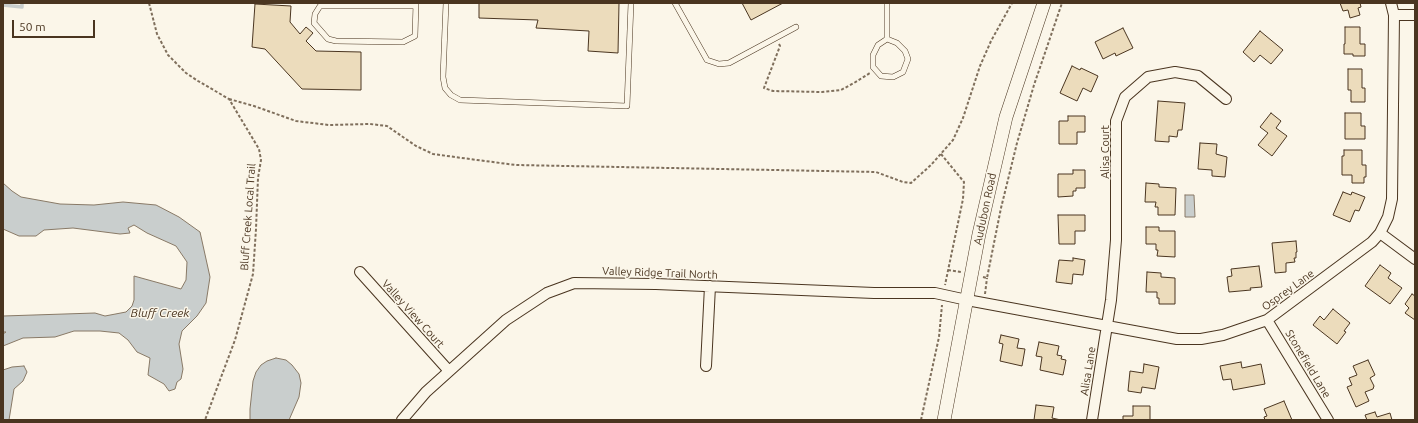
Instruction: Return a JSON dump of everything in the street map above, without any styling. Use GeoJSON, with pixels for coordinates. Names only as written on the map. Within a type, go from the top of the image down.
{"type":"FeatureCollection","features":[{"type":"Feature","properties":{"kind":"street","name":"Audubon Road"},"geometry":{"type":"LineString","coordinates":[[944,420],[979,234],[1006,117],[1044,3]]}},
{"type":"Feature","properties":{"kind":"street","name":"Osprey Lane"},"geometry":{"type":"LineString","coordinates":[[967,300],[1177,339],[1202,339],[1223,335],[1267,320],[1372,242],[1380,233],[1388,217],[1392,199],[1394,15],[1391,3]]}},
{"type":"Feature","properties":{"kind":"street"},"geometry":{"type":"LineString","coordinates":[[1394,15],[1415,15]]}},
{"type":"Feature","properties":{"kind":"street","name":"Alisa Court"},"geometry":{"type":"LineString","coordinates":[[1107,326],[1116,240],[1116,121],[1125,97],[1148,77],[1175,72],[1198,76],[1226,99]]}},
{"type":"Feature","properties":{"kind":"street"},"geometry":{"type":"LineString","coordinates":[[1380,233],[1415,259]]}},
{"type":"Feature","properties":{"kind":"street","name":"Valley View Court"},"geometry":{"type":"LineString","coordinates":[[360,272],[449,371]]}},
{"type":"Feature","properties":{"kind":"street","name":"Valley Ridge Trail North"},"geometry":{"type":"LineString","coordinates":[[402,420],[426,392],[506,320],[547,293],[574,283],[710,286],[874,293],[935,293],[967,300]]}},
{"type":"Feature","properties":{"kind":"street"},"geometry":{"type":"LineString","coordinates":[[706,366],[710,286]]}},
{"type":"Feature","properties":{"kind":"street","name":"Stonefield Lane"},"geometry":{"type":"LineString","coordinates":[[1267,320],[1328,420]]}},
{"type":"Feature","properties":{"kind":"street","name":"Alisa Lane"},"geometry":{"type":"LineString","coordinates":[[1092,420],[1107,326]]}},
{"type":"Feature","properties":{"kind":"lane"},"geometry":{"type":"LineString","coordinates":[[446,3],[443,77],[445,88],[451,95],[460,100],[627,106],[631,3]]}},
{"type":"Feature","properties":{"kind":"lane"},"geometry":{"type":"LineString","coordinates":[[675,3],[707,60],[719,64],[729,63],[796,27]]}},
{"type":"Feature","properties":{"kind":"lane"},"geometry":{"type":"LineString","coordinates":[[887,3],[887,39]]}},
{"type":"Feature","properties":{"kind":"lane"},"geometry":{"type":"LineString","coordinates":[[416,5],[415,36],[403,42],[332,40],[328,39],[314,23],[315,14],[320,6],[416,5]]}},
{"type":"Feature","properties":{"kind":"lane"},"geometry":{"type":"LineString","coordinates":[[887,39],[897,43],[905,51],[908,59],[903,72],[893,77],[880,76],[873,67],[873,55],[878,44],[887,39]]}},
{"type":"Feature","properties":{"kind":"path"},"geometry":{"type":"LineString","coordinates":[[149,3],[157,34],[168,54],[186,73],[230,99],[296,121],[329,125],[370,124],[387,126],[416,146],[433,154],[516,164],[876,172],[903,182],[911,183],[953,140],[963,118],[980,66],[991,41],[1012,3]]}},
{"type":"Feature","properties":{"kind":"path"},"geometry":{"type":"LineString","coordinates":[[983,303],[1001,208],[1017,143],[1034,85],[1062,3]]}},
{"type":"Feature","properties":{"kind":"path"},"geometry":{"type":"LineString","coordinates":[[776,38],[780,46],[764,88],[774,90],[822,92],[840,90],[876,70]]}},
{"type":"Feature","properties":{"kind":"path","name":"Bluff Creek Local Trail"},"geometry":{"type":"LineString","coordinates":[[205,420],[233,347],[253,274],[258,178],[261,160],[259,149],[230,99]]}},
{"type":"Feature","properties":{"kind":"path"},"geometry":{"type":"LineString","coordinates":[[948,270],[987,278]]}},
{"type":"Feature","properties":{"kind":"water","name":"Bluff Creek"},"geometry":{"type":"Polygon","coordinates":[[[3,183],[21,197],[60,204],[94,205],[123,202],[156,205],[179,217],[200,232],[210,277],[206,303],[197,316],[182,331],[179,344],[183,369],[181,379],[177,382],[175,389],[169,391],[164,384],[148,375],[150,358],[137,352],[128,340],[119,333],[74,331],[55,337],[23,338],[3,346],[3,334],[6,332],[3,332],[3,316],[95,313],[105,316],[126,312],[132,306],[134,300],[134,276],[181,289],[186,280],[187,262],[176,246],[147,233],[134,225],[128,228],[130,233],[120,234],[73,228],[44,230],[36,236],[19,236],[3,229],[3,183]]]}},
{"type":"Feature","properties":{"kind":"water"},"geometry":{"type":"Polygon","coordinates":[[[1185,195],[1194,195],[1195,217],[1185,217],[1185,195]]]}},
{"type":"Feature","properties":{"kind":"water"},"geometry":{"type":"Polygon","coordinates":[[[276,358],[286,360],[299,374],[301,383],[299,397],[289,420],[250,420],[253,381],[256,372],[261,365],[276,358]]]}},
{"type":"Feature","properties":{"kind":"water"},"geometry":{"type":"Polygon","coordinates":[[[24,366],[27,372],[23,381],[14,389],[9,420],[3,420],[3,370],[12,367],[24,366]]]}},
{"type":"Feature","properties":{"kind":"building"},"geometry":{"type":"Polygon","coordinates":[[[479,3],[619,3],[618,53],[588,51],[589,31],[536,28],[538,20],[479,18],[479,3]]]}},
{"type":"Feature","properties":{"kind":"building"},"geometry":{"type":"Polygon","coordinates":[[[742,3],[783,3],[751,20],[742,3]]]}},
{"type":"Feature","properties":{"kind":"building"},"geometry":{"type":"Polygon","coordinates":[[[1340,3],[1360,3],[1361,7],[1358,8],[1360,15],[1350,18],[1348,10],[1343,11],[1340,3]]]}},
{"type":"Feature","properties":{"kind":"building"},"geometry":{"type":"Polygon","coordinates":[[[255,4],[291,6],[290,22],[300,34],[306,27],[313,33],[306,41],[316,51],[361,52],[361,90],[302,89],[265,49],[252,47],[255,4]]]}},
{"type":"Feature","properties":{"kind":"building"},"geometry":{"type":"Polygon","coordinates":[[[1345,27],[1360,27],[1360,44],[1365,44],[1365,56],[1344,54],[1345,27]]]}},
{"type":"Feature","properties":{"kind":"building"},"geometry":{"type":"Polygon","coordinates":[[[1123,28],[1133,48],[1116,56],[1115,53],[1103,59],[1095,42],[1123,28]]]}},
{"type":"Feature","properties":{"kind":"building"},"geometry":{"type":"Polygon","coordinates":[[[1260,31],[1283,50],[1271,64],[1260,55],[1254,62],[1243,52],[1260,31]]]}},
{"type":"Feature","properties":{"kind":"building"},"geometry":{"type":"Polygon","coordinates":[[[1072,66],[1080,70],[1081,68],[1098,76],[1091,92],[1083,88],[1077,101],[1060,93],[1072,66]]]}},
{"type":"Feature","properties":{"kind":"building"},"geometry":{"type":"Polygon","coordinates":[[[1348,69],[1362,69],[1362,88],[1365,88],[1365,102],[1351,102],[1351,90],[1348,90],[1348,69]]]}},
{"type":"Feature","properties":{"kind":"building"},"geometry":{"type":"Polygon","coordinates":[[[1158,101],[1185,103],[1182,130],[1178,130],[1177,137],[1169,136],[1169,142],[1155,141],[1158,101]]]}},
{"type":"Feature","properties":{"kind":"building"},"geometry":{"type":"Polygon","coordinates":[[[1271,113],[1281,121],[1276,128],[1287,136],[1272,156],[1258,145],[1268,133],[1260,127],[1271,113]]]}},
{"type":"Feature","properties":{"kind":"building"},"geometry":{"type":"Polygon","coordinates":[[[1345,113],[1361,113],[1361,126],[1365,126],[1365,139],[1345,139],[1345,113]]]}},
{"type":"Feature","properties":{"kind":"building"},"geometry":{"type":"Polygon","coordinates":[[[1068,116],[1085,116],[1085,132],[1077,132],[1077,144],[1059,144],[1059,121],[1068,121],[1068,116]]]}},
{"type":"Feature","properties":{"kind":"building"},"geometry":{"type":"Polygon","coordinates":[[[1200,143],[1217,144],[1216,154],[1227,157],[1225,177],[1212,176],[1212,170],[1198,169],[1200,143]]]}},
{"type":"Feature","properties":{"kind":"building"},"geometry":{"type":"Polygon","coordinates":[[[1344,150],[1362,150],[1362,165],[1366,165],[1366,177],[1364,177],[1364,183],[1352,183],[1352,175],[1342,175],[1342,156],[1344,156],[1344,150]]]}},
{"type":"Feature","properties":{"kind":"building"},"geometry":{"type":"Polygon","coordinates":[[[1073,170],[1085,170],[1085,188],[1076,188],[1076,191],[1073,191],[1073,196],[1058,197],[1058,174],[1073,174],[1073,170]]]}},
{"type":"Feature","properties":{"kind":"building"},"geometry":{"type":"Polygon","coordinates":[[[1146,183],[1159,184],[1159,187],[1176,188],[1175,215],[1158,215],[1158,207],[1155,207],[1156,202],[1145,202],[1146,183]]]}},
{"type":"Feature","properties":{"kind":"building"},"geometry":{"type":"Polygon","coordinates":[[[1343,192],[1351,195],[1352,192],[1365,197],[1359,211],[1355,210],[1350,222],[1333,215],[1343,192]]]}},
{"type":"Feature","properties":{"kind":"building"},"geometry":{"type":"Polygon","coordinates":[[[1058,215],[1085,215],[1085,231],[1075,231],[1075,244],[1059,244],[1058,215]]]}},
{"type":"Feature","properties":{"kind":"building"},"geometry":{"type":"Polygon","coordinates":[[[1146,227],[1159,227],[1159,231],[1175,231],[1175,257],[1157,256],[1158,250],[1156,250],[1156,244],[1146,244],[1146,227]]]}},
{"type":"Feature","properties":{"kind":"building"},"geometry":{"type":"Polygon","coordinates":[[[1296,241],[1297,252],[1296,258],[1294,258],[1295,262],[1286,263],[1286,272],[1275,273],[1272,243],[1296,241]]]}},
{"type":"Feature","properties":{"kind":"building"},"geometry":{"type":"Polygon","coordinates":[[[1073,258],[1085,260],[1083,275],[1073,274],[1072,284],[1056,282],[1059,260],[1073,261],[1073,258]]]}},
{"type":"Feature","properties":{"kind":"building"},"geometry":{"type":"Polygon","coordinates":[[[1380,265],[1391,273],[1388,278],[1402,288],[1390,304],[1365,286],[1380,265]]]}},
{"type":"Feature","properties":{"kind":"building"},"geometry":{"type":"Polygon","coordinates":[[[1259,266],[1262,287],[1250,288],[1251,290],[1229,292],[1227,277],[1232,276],[1231,269],[1259,266]]]}},
{"type":"Feature","properties":{"kind":"building"},"geometry":{"type":"Polygon","coordinates":[[[1147,272],[1161,273],[1161,277],[1175,278],[1175,304],[1159,304],[1157,292],[1146,292],[1147,272]]]}},
{"type":"Feature","properties":{"kind":"building"},"geometry":{"type":"Polygon","coordinates":[[[1412,294],[1415,296],[1415,320],[1405,313],[1409,308],[1405,304],[1412,294]]]}},
{"type":"Feature","properties":{"kind":"building"},"geometry":{"type":"Polygon","coordinates":[[[1333,309],[1350,323],[1344,331],[1346,332],[1337,344],[1313,325],[1320,316],[1324,320],[1333,309]]]}},
{"type":"Feature","properties":{"kind":"building"},"geometry":{"type":"Polygon","coordinates":[[[1001,335],[1019,339],[1017,348],[1025,349],[1022,366],[1000,361],[1003,344],[999,343],[1001,335]]]}},
{"type":"Feature","properties":{"kind":"building"},"geometry":{"type":"Polygon","coordinates":[[[1039,342],[1059,346],[1057,355],[1062,356],[1061,359],[1066,360],[1063,375],[1040,370],[1042,357],[1036,356],[1039,342]]]}},
{"type":"Feature","properties":{"kind":"building"},"geometry":{"type":"Polygon","coordinates":[[[1368,360],[1375,375],[1370,378],[1374,386],[1373,389],[1365,392],[1369,401],[1356,407],[1347,387],[1352,385],[1349,378],[1357,375],[1353,366],[1368,360]]]}},
{"type":"Feature","properties":{"kind":"building"},"geometry":{"type":"Polygon","coordinates":[[[1241,362],[1242,368],[1261,364],[1265,384],[1233,390],[1231,379],[1223,380],[1220,366],[1241,362]]]}},
{"type":"Feature","properties":{"kind":"building"},"geometry":{"type":"Polygon","coordinates":[[[1144,364],[1159,367],[1155,389],[1142,387],[1141,393],[1128,391],[1130,371],[1143,373],[1144,364]]]}},
{"type":"Feature","properties":{"kind":"building"},"geometry":{"type":"Polygon","coordinates":[[[1284,401],[1292,420],[1265,420],[1264,417],[1267,416],[1264,409],[1284,401]]]}},
{"type":"Feature","properties":{"kind":"building"},"geometry":{"type":"Polygon","coordinates":[[[1036,405],[1054,407],[1052,418],[1061,420],[1034,420],[1036,405]]]}},
{"type":"Feature","properties":{"kind":"building"},"geometry":{"type":"Polygon","coordinates":[[[1133,406],[1150,406],[1150,420],[1123,420],[1123,416],[1133,416],[1133,406]]]}},
{"type":"Feature","properties":{"kind":"building"},"geometry":{"type":"Polygon","coordinates":[[[1375,412],[1377,417],[1390,413],[1392,420],[1367,420],[1365,415],[1375,412]]]}},
{"type":"Feature","properties":{"kind":"waterway","name":"Bluff Creek"},"geometry":{"type":"LineString","coordinates":[[3,5],[22,7],[22,3]]}}]}
